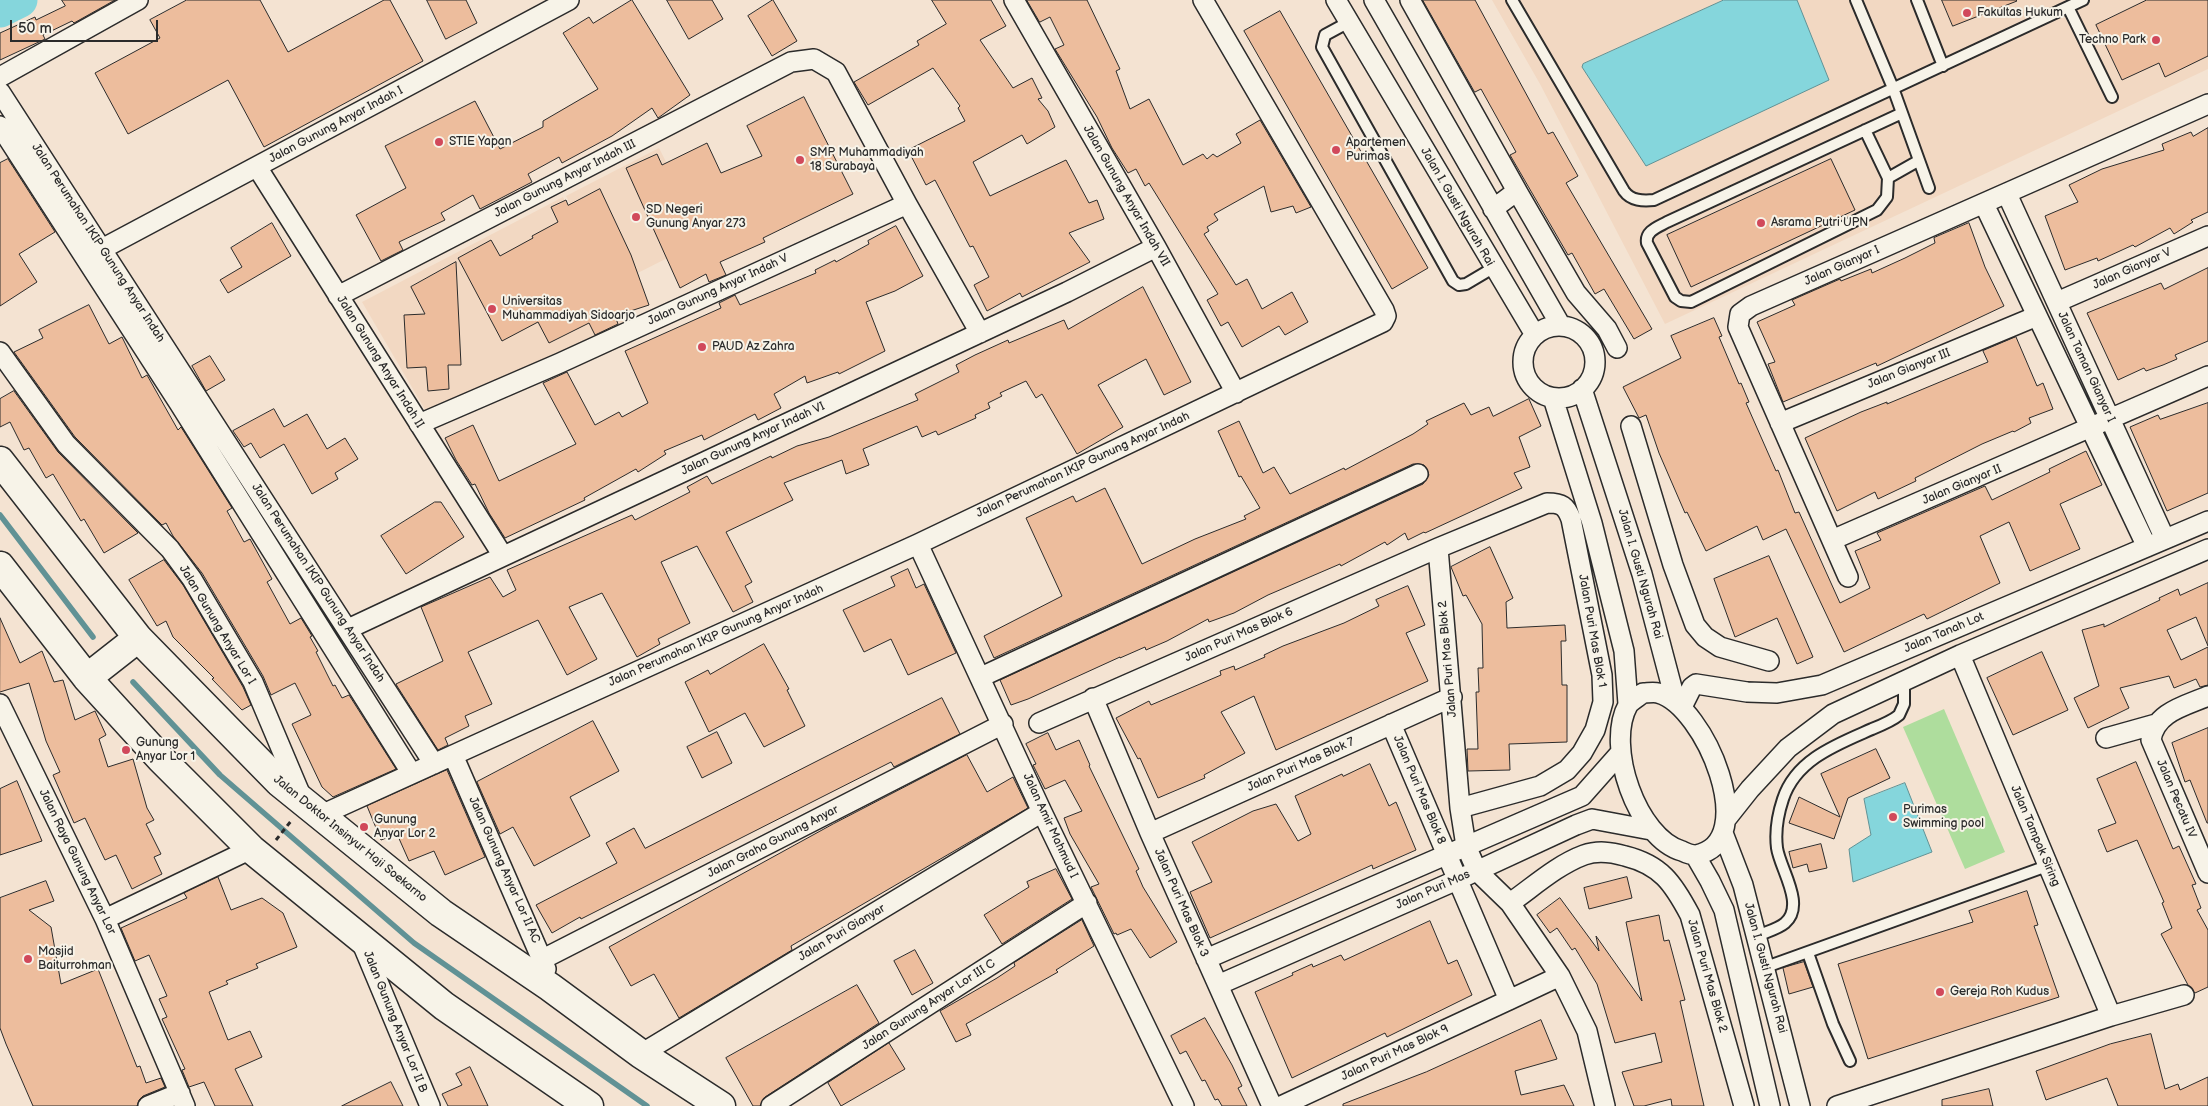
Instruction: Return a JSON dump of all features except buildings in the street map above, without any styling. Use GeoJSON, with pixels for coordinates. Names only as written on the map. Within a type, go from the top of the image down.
{"type":"FeatureCollection","features":[{"type":"Feature","properties":{"kind":"main road","name":"Jalan Doktor Insinyur Haji Soekarno"},"geometry":{"type":"LineString","coordinates":[[0,460],[138,638],[279,782],[441,913],[550,987],[641,1054],[721,1106]]}},
{"type":"Feature","properties":{"kind":"main road"},"geometry":{"type":"LineString","coordinates":[[0,566],[87,678],[161,759],[251,849],[444,1006],[589,1106]]}},
{"type":"Feature","properties":{"kind":"main road"},"geometry":{"type":"LineString","coordinates":[[87,678],[138,638]]}},
{"type":"Feature","properties":{"kind":"street","name":"Jalan Gunung Anyar Indah I"},"geometry":{"type":"LineString","coordinates":[[102,249],[569,0]]}},
{"type":"Feature","properties":{"kind":"street","name":"Jalan Gunung Anyar Indah VII"},"geometry":{"type":"LineString","coordinates":[[1014,0],[1156,247],[1236,393]]}},
{"type":"Feature","properties":{"kind":"street","name":"Jalan Perumahan IKIP Gunung Anyar Indah"},"geometry":{"type":"LineString","coordinates":[[0,92],[434,764],[918,544],[1383,322],[1386,316],[1203,0]]}},
{"type":"Feature","properties":{"kind":"street","name":"Jalan I. Gusti Ngurah Rai"},"geometry":{"type":"LineString","coordinates":[[1336,0],[1534,335]]}},
{"type":"Feature","properties":{"kind":"street"},"geometry":{"type":"LineString","coordinates":[[1374,0],[1424,88],[1576,294],[1607,329],[1617,348]]}},
{"type":"Feature","properties":{"kind":"street"},"geometry":{"type":"LineString","coordinates":[[1410,0],[1450,73],[1561,326]]}},
{"type":"Feature","properties":{"kind":"street"},"geometry":{"type":"LineString","coordinates":[[0,77],[131,2]]}},
{"type":"Feature","properties":{"kind":"street","name":"Jalan Gunung Anyar Indah III"},"geometry":{"type":"LineString","coordinates":[[338,296],[791,62],[814,59],[836,72],[907,204]]}},
{"type":"Feature","properties":{"kind":"street"},"geometry":{"type":"LineString","coordinates":[[1424,88],[1450,73]]}},
{"type":"Feature","properties":{"kind":"street","name":"Jalan Gianyar I"},"geometry":{"type":"LineString","coordinates":[[1848,577],[1738,327],[1740,314],[1750,306],[2208,104]]}},
{"type":"Feature","properties":{"kind":"street"},"geometry":{"type":"LineString","coordinates":[[0,126],[179,403],[412,774]]}},
{"type":"Feature","properties":{"kind":"street","name":"Jalan Gunung Anyar Indah II"},"geometry":{"type":"LineString","coordinates":[[257,167],[503,556]]}},
{"type":"Feature","properties":{"kind":"street","name":"Jalan Taman Gianyar I"},"geometry":{"type":"LineString","coordinates":[[2007,194],[2165,540]]}},
{"type":"Feature","properties":{"kind":"street"},"geometry":{"type":"LineString","coordinates":[[907,204],[980,333]]}},
{"type":"Feature","properties":{"kind":"street","name":"Jalan Gunung Anyar Indah V"},"geometry":{"type":"LineString","coordinates":[[419,424],[560,363],[907,204]]}},
{"type":"Feature","properties":{"kind":"street","name":"Jalan Taman Gianyar I"},"geometry":{"type":"LineString","coordinates":[[1984,204],[2147,547]]}},
{"type":"Feature","properties":{"kind":"street","name":"Jalan Gianyar V"},"geometry":{"type":"LineString","coordinates":[[2057,302],[2208,236]]}},
{"type":"Feature","properties":{"kind":"street","name":"Jalan Gunung Anyar Indah VI"},"geometry":{"type":"LineString","coordinates":[[348,629],[1061,295],[1156,247]]}},
{"type":"Feature","properties":{"kind":"street","name":"Jalan Gianyar III"},"geometry":{"type":"LineString","coordinates":[[1780,423],[2038,316]]}},
{"type":"Feature","properties":{"kind":"street"},"geometry":{"type":"LineString","coordinates":[[1561,326],[1581,333],[1593,350],[1595,361],[1593,372],[1582,389],[1568,397],[1553,398],[1534,389],[1524,372],[1524,352],[1534,335],[1551,327],[1561,326]]}},
{"type":"Feature","properties":{"kind":"street","name":"Jalan Gunung Anyar Lor I"},"geometry":{"type":"LineString","coordinates":[[0,352],[66,444],[170,549],[192,579],[253,682],[312,810]]}},
{"type":"Feature","properties":{"kind":"street","name":"Jalan Gianyar II"},"geometry":{"type":"LineString","coordinates":[[1832,540],[2091,429],[2208,376]]}},
{"type":"Feature","properties":{"kind":"street","name":"Jalan I. Gusti Ngurah Rai"},"geometry":{"type":"LineString","coordinates":[[1582,389],[1642,574],[1679,705],[1694,722],[1708,746],[1721,777],[1725,826],[1766,967],[1800,1106]]}},
{"type":"Feature","properties":{"kind":"street"},"geometry":{"type":"LineString","coordinates":[[1553,398],[1592,523],[1624,651],[1628,704],[1622,730],[1621,752],[1626,777],[1636,803],[1651,830],[1672,848],[1695,855],[1709,850],[1750,788],[1788,748],[1834,714],[1960,655],[2208,549]]}},
{"type":"Feature","properties":{"kind":"street"},"geometry":{"type":"LineString","coordinates":[[1632,426],[1673,565],[1695,625],[1705,637],[1720,647],[1768,662]]}},
{"type":"Feature","properties":{"kind":"street"},"geometry":{"type":"LineString","coordinates":[[981,676],[1418,474]]}},
{"type":"Feature","properties":{"kind":"street","name":"Jalan Puri Mas Blok 1"},"geometry":{"type":"LineString","coordinates":[[1438,548],[1547,503],[1560,503],[1567,508],[1571,519],[1602,675],[1604,702],[1595,730],[1582,753],[1567,770],[1540,786],[1460,808]]}},
{"type":"Feature","properties":{"kind":"street","name":"Jalan Tanah Lot"},"geometry":{"type":"LineString","coordinates":[[1679,705],[1696,684],[1747,692],[1777,693],[1822,685],[2208,520]]}},
{"type":"Feature","properties":{"kind":"street","name":"Jalan Amir Mahmud I"},"geometry":{"type":"LineString","coordinates":[[918,544],[981,676],[1042,812],[1184,1106]]}},
{"type":"Feature","properties":{"kind":"street","name":"Jalan Puri Mas Blok 2"},"geometry":{"type":"LineString","coordinates":[[1438,548],[1460,808],[1466,846],[1477,871],[1510,903],[1560,976],[1587,1031],[1605,1106]]}},
{"type":"Feature","properties":{"kind":"street","name":"Jalan Puri Mas Blok 6"},"geometry":{"type":"LineString","coordinates":[[1040,723],[1092,698],[1438,548]]}},
{"type":"Feature","properties":{"kind":"street"},"geometry":{"type":"LineString","coordinates":[[1642,574],[1673,565]]}},
{"type":"Feature","properties":{"kind":"street","name":"Jalan Tampak Siring"},"geometry":{"type":"LineString","coordinates":[[1960,655],[2111,1016]]}},
{"type":"Feature","properties":{"kind":"street"},"geometry":{"type":"LineString","coordinates":[[1628,704],[1643,693],[1658,693],[1679,705]]}},
{"type":"Feature","properties":{"kind":"street"},"geometry":{"type":"LineString","coordinates":[[2106,738],[2156,724],[2163,716],[2208,696]]}},
{"type":"Feature","properties":{"kind":"street","name":"Jalan Puri Mas Blok 7"},"geometry":{"type":"LineString","coordinates":[[1150,833],[1452,697]]}},
{"type":"Feature","properties":{"kind":"street","name":"Jalan Puri Mas Blok 3"},"geometry":{"type":"LineString","coordinates":[[1092,698],[1272,1106]]}},
{"type":"Feature","properties":{"kind":"street","name":"Jalan Raya Gunung Anyar Lor"},"geometry":{"type":"LineString","coordinates":[[0,704],[105,920],[182,1100]]}},
{"type":"Feature","properties":{"kind":"street","name":"Jalan Graha Gunung Anyar"},"geometry":{"type":"LineString","coordinates":[[543,959],[1003,724]]}},
{"type":"Feature","properties":{"kind":"street","name":"Jalan Puri Mas Blok 8"},"geometry":{"type":"LineString","coordinates":[[1392,724],[1446,855]]}},
{"type":"Feature","properties":{"kind":"street","name":"Jalan Pecatu IV"},"geometry":{"type":"LineString","coordinates":[[2156,724],[2151,740],[2200,836],[2208,873]]}},
{"type":"Feature","properties":{"kind":"street"},"geometry":{"type":"LineString","coordinates":[[1206,959],[1582,796],[1621,752]]}},
{"type":"Feature","properties":{"kind":"street","name":"Jalan Gunung Anyar Lor II AC"},"geometry":{"type":"LineString","coordinates":[[453,755],[543,959],[550,987]]}},
{"type":"Feature","properties":{"kind":"street"},"geometry":{"type":"LineString","coordinates":[[312,810],[412,774],[434,764]]}},
{"type":"Feature","properties":{"kind":"street"},"geometry":{"type":"LineString","coordinates":[[1582,796],[1592,819],[1651,830]]}},
{"type":"Feature","properties":{"kind":"street","name":"Jalan Puri Gianyar"},"geometry":{"type":"LineString","coordinates":[[641,1054],[1042,812]]}},
{"type":"Feature","properties":{"kind":"street"},"geometry":{"type":"LineString","coordinates":[[1533,817],[1544,840]]}},
{"type":"Feature","properties":{"kind":"street","name":"Jalan Puri Mas"},"geometry":{"type":"LineString","coordinates":[[1218,985],[1592,819]]}},
{"type":"Feature","properties":{"kind":"street"},"geometry":{"type":"LineString","coordinates":[[105,920],[251,849]]}},
{"type":"Feature","properties":{"kind":"street","name":"Jalan Puri Mas Blok 2"},"geometry":{"type":"LineString","coordinates":[[1510,903],[1563,866],[1584,855],[1608,851],[1644,860],[1661,872],[1675,887],[1690,915],[1744,1106]]}},
{"type":"Feature","properties":{"kind":"street"},"geometry":{"type":"LineString","coordinates":[[1446,855],[1509,1000]]}},
{"type":"Feature","properties":{"kind":"street","name":"Jalan I. Gusti Ngurah Rai"},"geometry":{"type":"LineString","coordinates":[[1695,855],[1710,880],[1724,910],[1770,1106]]}},
{"type":"Feature","properties":{"kind":"street","name":"Jalan Gunung Anyar Lor III C"},"geometry":{"type":"LineString","coordinates":[[771,1106],[1087,903]]}},
{"type":"Feature","properties":{"kind":"street","name":"Jalan Gunung Anyar Lor II B"},"geometry":{"type":"LineString","coordinates":[[360,937],[430,1106]]}},
{"type":"Feature","properties":{"kind":"street","name":"Jalan Puri Mas Blok 9"},"geometry":{"type":"LineString","coordinates":[[1281,1106],[1560,976]]}},
{"type":"Feature","properties":{"kind":"street"},"geometry":{"type":"LineString","coordinates":[[1837,1106],[2111,1016],[2184,995]]}},
{"type":"Feature","properties":{"kind":"street"},"geometry":{"type":"LineString","coordinates":[[148,1106],[182,1100]]}},
{"type":"Feature","properties":{"kind":"lane"},"geometry":{"type":"LineString","coordinates":[[1512,0],[1627,196],[1640,200],[1654,200],[2083,0]]}},
{"type":"Feature","properties":{"kind":"lane"},"geometry":{"type":"LineString","coordinates":[[1856,0],[1892,88],[1900,114],[1929,188]]}},
{"type":"Feature","properties":{"kind":"lane"},"geometry":{"type":"LineString","coordinates":[[1917,0],[1943,66]]}},
{"type":"Feature","properties":{"kind":"lane"},"geometry":{"type":"LineString","coordinates":[[2068,7],[2112,98]]}},
{"type":"Feature","properties":{"kind":"lane"},"geometry":{"type":"LineString","coordinates":[[1349,22],[1327,33],[1322,47],[1453,281],[1459,285],[1466,284],[1493,268]]}},
{"type":"Feature","properties":{"kind":"lane"},"geometry":{"type":"LineString","coordinates":[[1865,130],[1888,178],[1887,197],[1876,210],[1691,302],[1681,301],[1675,297],[1647,243],[1646,237],[1649,232],[1667,222],[1865,130],[1900,114]]}},
{"type":"Feature","properties":{"kind":"lane"},"geometry":{"type":"LineString","coordinates":[[1888,178],[1918,160]]}},
{"type":"Feature","properties":{"kind":"lane"},"geometry":{"type":"LineString","coordinates":[[1757,936],[1784,924],[1793,905],[1778,848],[1777,837],[1783,797],[1792,782],[1812,759],[1900,715],[1904,704],[1904,681]]}},
{"type":"Feature","properties":{"kind":"lane"},"geometry":{"type":"LineString","coordinates":[[1766,967],[2047,866]]}},
{"type":"Feature","properties":{"kind":"lane"},"geometry":{"type":"LineString","coordinates":[[1808,953],[1833,1024],[1850,1061]]}},
{"type":"Feature","properties":{"kind":"path"},"geometry":{"type":"LineString","coordinates":[[278,837],[288,825]]}},
{"type":"Feature","properties":{"kind":"shaded area"},"geometry":{"type":"Polygon","coordinates":[[[1492,0],[2208,0],[2208,69],[1665,324],[1540,84],[1492,0]]]}},
{"type":"Feature","properties":{"kind":"shaded area","name":"SD Negeri Gunung Anyar 273"},"geometry":{"type":"Polygon","coordinates":[[[659,148],[705,239],[612,286],[566,196],[659,148]]]}},
{"type":"Feature","properties":{"kind":"shaded area","name":"Universitas Muhammadiyah Sidoarjo"},"geometry":{"type":"Polygon","coordinates":[[[563,197],[626,323],[427,413],[362,302],[563,197]]]}},
{"type":"Feature","properties":{"kind":"green space"},"geometry":{"type":"Polygon","coordinates":[[[1944,709],[2005,852],[1965,869],[1903,727],[1944,709]]]}},
{"type":"Feature","properties":{"kind":"water"},"geometry":{"type":"Polygon","coordinates":[[[1724,0],[1797,0],[1829,80],[1646,166],[1582,67],[1583,64],[1724,0]]]}},
{"type":"Feature","properties":{"kind":"water","name":"Purimas Swimming pool"},"geometry":{"type":"Polygon","coordinates":[[[1905,783],[1932,852],[1853,882],[1849,849],[1871,835],[1864,799],[1905,783]]]}},
{"type":"Feature","properties":{"kind":"waterway"},"geometry":{"type":"LineString","coordinates":[[0,10],[20,0]]}},
{"type":"Feature","properties":{"kind":"waterway"},"geometry":{"type":"LineString","coordinates":[[0,515],[93,637]]}},
{"type":"Feature","properties":{"kind":"waterway"},"geometry":{"type":"LineString","coordinates":[[133,682],[220,775],[414,943],[647,1106]]}},
{"type":"Feature","properties":{"kind":"place","name":"Fakultas Hukum"},"geometry":{"type":"Point","coordinates":[1967,13]}},
{"type":"Feature","properties":{"kind":"place","name":"Techno Park"},"geometry":{"type":"Point","coordinates":[2156,40]}},
{"type":"Feature","properties":{"kind":"place","name":"STIE Yapan"},"geometry":{"type":"Point","coordinates":[439,142]}},
{"type":"Feature","properties":{"kind":"place","name":"Apartemen Purimas"},"geometry":{"type":"Point","coordinates":[1336,150]}},
{"type":"Feature","properties":{"kind":"place","name":"SMP Muhammadiyah 18 Surabaya"},"geometry":{"type":"Point","coordinates":[800,160]}},
{"type":"Feature","properties":{"kind":"place","name":"SD Negeri Gunung Anyar 273"},"geometry":{"type":"Point","coordinates":[636,217]}},
{"type":"Feature","properties":{"kind":"place","name":"Asrama Putri UPN"},"geometry":{"type":"Point","coordinates":[1761,223]}},
{"type":"Feature","properties":{"kind":"place","name":"Universitas Muhammadiyah Sidoarjo"},"geometry":{"type":"Point","coordinates":[492,309]}},
{"type":"Feature","properties":{"kind":"place","name":"PAUD Az Zahra"},"geometry":{"type":"Point","coordinates":[702,347]}},
{"type":"Feature","properties":{"kind":"place","name":"Gunung Anyar Lor 1"},"geometry":{"type":"Point","coordinates":[126,750]}},
{"type":"Feature","properties":{"kind":"place","name":"Purimas Swimming pool"},"geometry":{"type":"Point","coordinates":[1893,817]}},
{"type":"Feature","properties":{"kind":"place","name":"Gunung Anyar Lor 2"},"geometry":{"type":"Point","coordinates":[364,827]}},
{"type":"Feature","properties":{"kind":"place","name":"Masjid Baiturrohman"},"geometry":{"type":"Point","coordinates":[28,959]}},
{"type":"Feature","properties":{"kind":"place","name":"Gereja Roh Kudus"},"geometry":{"type":"Point","coordinates":[1940,992]}}]}
